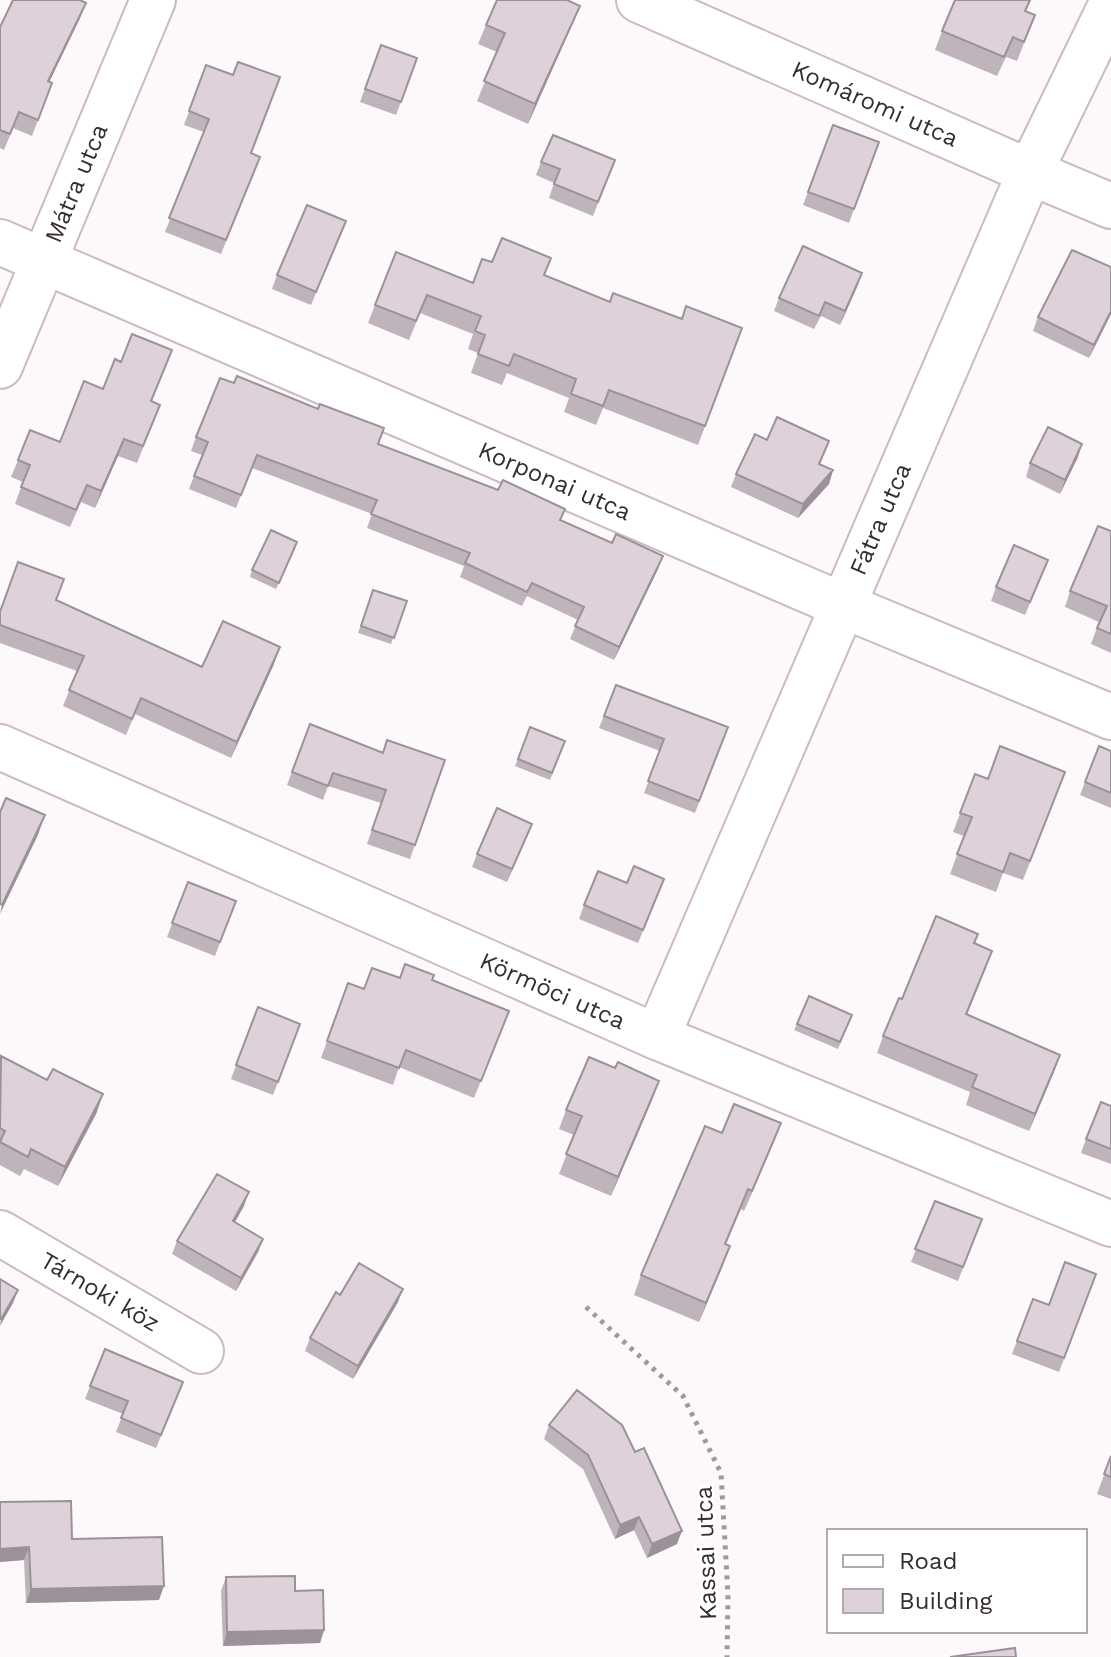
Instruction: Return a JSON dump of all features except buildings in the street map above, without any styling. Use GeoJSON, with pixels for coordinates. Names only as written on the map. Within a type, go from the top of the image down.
{"type":"FeatureCollection","features":[{"type":"Feature","properties":{"kind":"street","name":"Mátra utca"},"geometry":{"type":"LineString","coordinates":[[0,366],[153,0]]}},
{"type":"Feature","properties":{"kind":"street","name":"Komáromi utca"},"geometry":{"type":"LineString","coordinates":[[639,0],[1111,206]]}},
{"type":"Feature","properties":{"kind":"street","name":"Fátra utca"},"geometry":{"type":"LineString","coordinates":[[657,1037],[1030,172],[1111,5]]}},
{"type":"Feature","properties":{"kind":"street","name":"Korponai utca"},"geometry":{"type":"LineString","coordinates":[[0,242],[842,605],[1111,717]]}},
{"type":"Feature","properties":{"kind":"street","name":"Körmöci utca"},"geometry":{"type":"LineString","coordinates":[[0,747],[657,1037],[1111,1224]]}},
{"type":"Feature","properties":{"kind":"street","name":"Tárnoki köz"},"geometry":{"type":"LineString","coordinates":[[0,1233],[201,1351]]}},
{"type":"Feature","properties":{"kind":"path","name":"Kassai utca"},"geometry":{"type":"LineString","coordinates":[[586,1307],[683,1396],[721,1473],[728,1595],[727,1657]]}}]}
